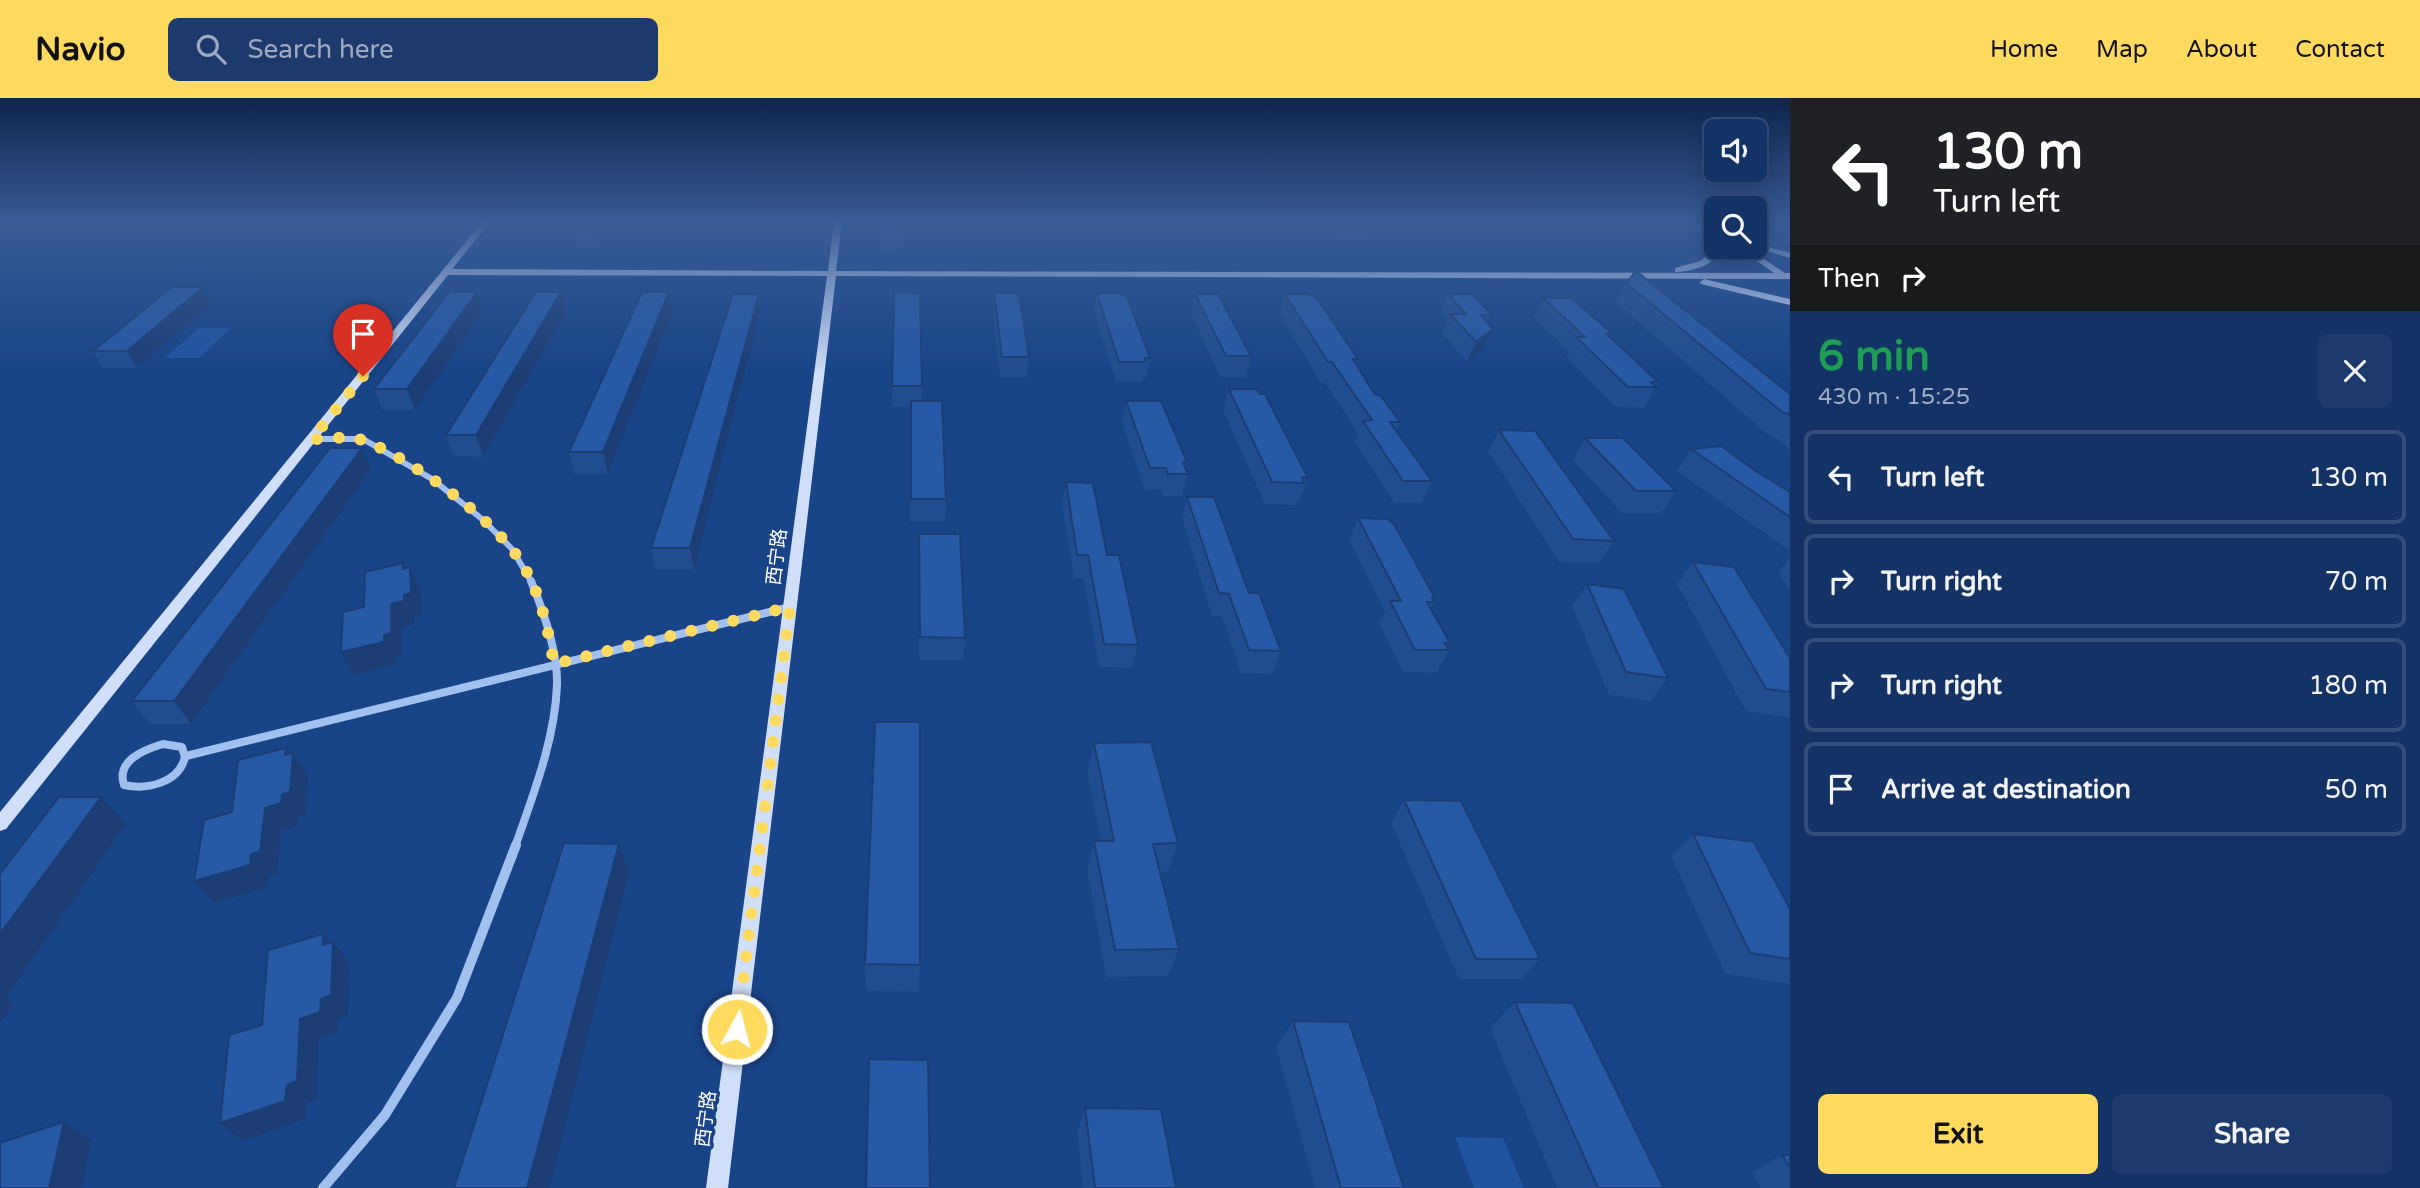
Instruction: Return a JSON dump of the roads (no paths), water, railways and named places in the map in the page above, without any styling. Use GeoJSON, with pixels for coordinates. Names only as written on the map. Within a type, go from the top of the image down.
{"type":"FeatureCollection","features":[{"type":"Feature","properties":{"kind":"street"},"geometry":{"type":"LineString","coordinates":[[0,824],[446,273]]}},
{"type":"Feature","properties":{"kind":"street"},"geometry":{"type":"LineString","coordinates":[[781,273],[1787,277]]}},
{"type":"Feature","properties":{"kind":"street","name":"西宁路"},"geometry":{"type":"LineString","coordinates":[[717,1188],[832,273]]}},
{"type":"Feature","properties":{"kind":"street"},"geometry":{"type":"LineString","coordinates":[[1658,275],[1666,273]]}},
{"type":"Feature","properties":{"kind":"street"},"geometry":{"type":"LineString","coordinates":[[1658,275],[1752,291],[1790,302]]}},
{"type":"Feature","properties":{"kind":"street"},"geometry":{"type":"LineString","coordinates":[[312,439],[363,439],[432,479],[482,519],[512,549],[525,567],[545,614],[557,684],[542,768],[502,884],[457,998],[385,1115],[323,1188]]}},
{"type":"Feature","properties":{"kind":"street"},"geometry":{"type":"LineString","coordinates":[[186,757],[182,747],[174,744],[150,747],[128,762],[120,779],[132,789],[157,785],[179,770],[186,757],[790,607]]}}]}
